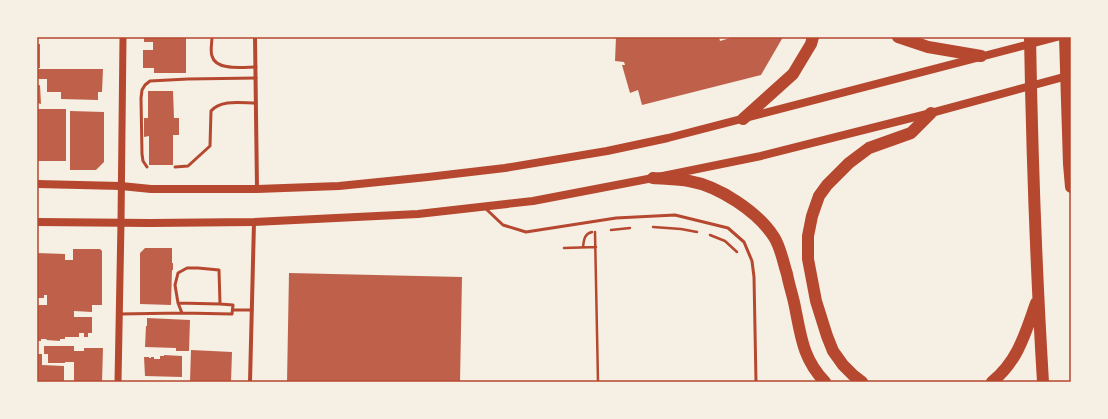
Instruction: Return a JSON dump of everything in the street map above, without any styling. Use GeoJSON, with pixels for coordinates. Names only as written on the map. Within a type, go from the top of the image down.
{"type":"FeatureCollection","features":[{"type":"Feature","properties":{"kind":"highway"},"geometry":{"type":"LineString","coordinates":[[743,119],[793,74],[811,44],[813,37]]}},
{"type":"Feature","properties":{"kind":"highway"},"geometry":{"type":"LineString","coordinates":[[898,37],[928,48],[981,56]]}},
{"type":"Feature","properties":{"kind":"highway"},"geometry":{"type":"LineString","coordinates":[[1030,37],[1038,298],[1043,382]]}},
{"type":"Feature","properties":{"kind":"highway"},"geometry":{"type":"LineString","coordinates":[[1065,37],[1071,187]]}},
{"type":"Feature","properties":{"kind":"highway"},"geometry":{"type":"LineString","coordinates":[[862,382],[843,365],[833,351],[820,315],[808,259],[808,236],[812,216],[819,196],[827,185],[849,163],[869,148],[911,133],[931,113]]}},
{"type":"Feature","properties":{"kind":"highway"},"geometry":{"type":"LineString","coordinates":[[653,178],[691,181],[719,190],[738,202],[766,226],[780,250],[795,305],[804,348],[809,361],[817,374],[825,382]]}},
{"type":"Feature","properties":{"kind":"highway"},"geometry":{"type":"LineString","coordinates":[[992,382],[1005,370],[1021,344],[1038,298]]}},
{"type":"Feature","properties":{"kind":"main road"},"geometry":{"type":"LineString","coordinates":[[37,184],[121,186],[151,189],[257,189],[339,186],[428,178],[505,168],[608,151],[668,138],[1056,37]]}},
{"type":"Feature","properties":{"kind":"main road"},"geometry":{"type":"LineString","coordinates":[[37,222],[254,222],[418,214],[533,201],[761,156],[931,113],[1071,75]]}},
{"type":"Feature","properties":{"kind":"street"},"geometry":{"type":"LineString","coordinates":[[118,382],[122,37]]}},
{"type":"Feature","properties":{"kind":"street"},"geometry":{"type":"LineString","coordinates":[[255,37],[257,189]]}},
{"type":"Feature","properties":{"kind":"street"},"geometry":{"type":"LineString","coordinates":[[250,382],[254,222]]}},
{"type":"Feature","properties":{"kind":"lane"},"geometry":{"type":"LineString","coordinates":[[212,37],[212,56],[216,63],[222,67],[256,67]]}},
{"type":"Feature","properties":{"kind":"lane"},"geometry":{"type":"LineString","coordinates":[[146,167],[142,154],[141,98],[142,90],[145,85],[150,81],[256,78]]}},
{"type":"Feature","properties":{"kind":"lane"},"geometry":{"type":"LineString","coordinates":[[175,167],[188,166],[210,146],[210,111],[214,106],[230,102],[256,102]]}},
{"type":"Feature","properties":{"kind":"lane"},"geometry":{"type":"LineString","coordinates":[[484,206],[502,225],[526,232],[616,218],[675,215],[728,228],[744,242],[752,261],[754,277],[756,382]]}},
{"type":"Feature","properties":{"kind":"lane"},"geometry":{"type":"LineString","coordinates":[[182,314],[178,303],[175,286],[178,273],[187,268],[219,270],[220,304]]}},
{"type":"Feature","properties":{"kind":"lane"},"geometry":{"type":"LineString","coordinates":[[119,314],[232,314],[233,310],[233,305],[178,303]]}},
{"type":"Feature","properties":{"kind":"lane"},"geometry":{"type":"LineString","coordinates":[[233,310],[252,310]]}},
{"type":"Feature","properties":{"kind":"path"},"geometry":{"type":"LineString","coordinates":[[650,227],[701,232]]}},
{"type":"Feature","properties":{"kind":"path"},"geometry":{"type":"LineString","coordinates":[[611,230],[634,228]]}},
{"type":"Feature","properties":{"kind":"path"},"geometry":{"type":"LineString","coordinates":[[583,247],[585,236],[589,233],[599,231]]}},
{"type":"Feature","properties":{"kind":"path"},"geometry":{"type":"LineString","coordinates":[[595,232],[598,382]]}},
{"type":"Feature","properties":{"kind":"path"},"geometry":{"type":"LineString","coordinates":[[707,234],[725,240],[736,250],[740,257]]}},
{"type":"Feature","properties":{"kind":"path"},"geometry":{"type":"LineString","coordinates":[[564,248],[596,247]]}},
{"type":"Feature","properties":{"kind":"building"},"geometry":{"type":"Polygon","coordinates":[[[144,37],[186,37],[186,73],[154,73],[154,68],[143,68],[143,50],[153,50],[153,42],[144,42],[144,37]]]}},
{"type":"Feature","properties":{"kind":"building"},"geometry":{"type":"Polygon","coordinates":[[[616,37],[719,37],[720,41],[731,37],[783,37],[761,75],[642,105],[638,90],[630,93],[622,65],[625,65],[624,62],[615,61],[616,37]]]}},
{"type":"Feature","properties":{"kind":"building"},"geometry":{"type":"Polygon","coordinates":[[[37,44],[40,44],[40,68],[37,68],[37,44]]]}},
{"type":"Feature","properties":{"kind":"building"},"geometry":{"type":"Polygon","coordinates":[[[38,69],[103,69],[102,92],[98,92],[98,100],[61,99],[61,92],[47,92],[47,79],[38,79],[38,69]]]}},
{"type":"Feature","properties":{"kind":"building"},"geometry":{"type":"Polygon","coordinates":[[[40,85],[41,104],[37,103],[37,86],[40,85]]]}},
{"type":"Feature","properties":{"kind":"building"},"geometry":{"type":"Polygon","coordinates":[[[148,91],[173,91],[174,118],[179,118],[179,135],[173,135],[173,165],[149,165],[149,136],[144,137],[144,118],[148,118],[148,91]]]}},
{"type":"Feature","properties":{"kind":"building"},"geometry":{"type":"Polygon","coordinates":[[[37,109],[66,109],[66,161],[37,161],[37,109]]]}},
{"type":"Feature","properties":{"kind":"building"},"geometry":{"type":"Polygon","coordinates":[[[70,111],[104,112],[104,162],[96,170],[70,170],[70,111]]]}},
{"type":"Feature","properties":{"kind":"building"},"geometry":{"type":"Polygon","coordinates":[[[145,248],[172,248],[173,270],[171,305],[140,304],[140,253],[145,248]]]}},
{"type":"Feature","properties":{"kind":"building"},"geometry":{"type":"Polygon","coordinates":[[[73,249],[100,249],[102,251],[102,305],[92,305],[92,312],[74,311],[74,317],[92,317],[92,333],[88,333],[88,337],[84,337],[84,333],[79,333],[79,337],[65,337],[65,339],[60,339],[60,341],[41,339],[41,341],[37,341],[37,305],[47,305],[47,295],[44,295],[44,298],[37,298],[37,253],[65,254],[65,260],[73,260],[73,249]]]}},
{"type":"Feature","properties":{"kind":"building"},"geometry":{"type":"Polygon","coordinates":[[[289,273],[462,277],[460,382],[287,382],[289,273]]]}},
{"type":"Feature","properties":{"kind":"building"},"geometry":{"type":"Polygon","coordinates":[[[147,318],[190,320],[189,351],[176,351],[176,348],[145,347],[147,318]]]}},
{"type":"Feature","properties":{"kind":"building"},"geometry":{"type":"Polygon","coordinates":[[[44,346],[74,346],[74,351],[84,351],[84,348],[103,348],[102,382],[74,382],[74,362],[48,363],[48,354],[44,354],[44,346]]]}},
{"type":"Feature","properties":{"kind":"building"},"geometry":{"type":"Polygon","coordinates":[[[191,350],[232,352],[231,382],[190,382],[191,350]]]}},
{"type":"Feature","properties":{"kind":"building"},"geometry":{"type":"Polygon","coordinates":[[[37,354],[42,354],[42,365],[64,366],[64,382],[37,382],[37,354]]]}},
{"type":"Feature","properties":{"kind":"building"},"geometry":{"type":"Polygon","coordinates":[[[160,356],[182,356],[182,377],[145,376],[144,357],[154,357],[154,359],[160,359],[160,356]]]}}]}
